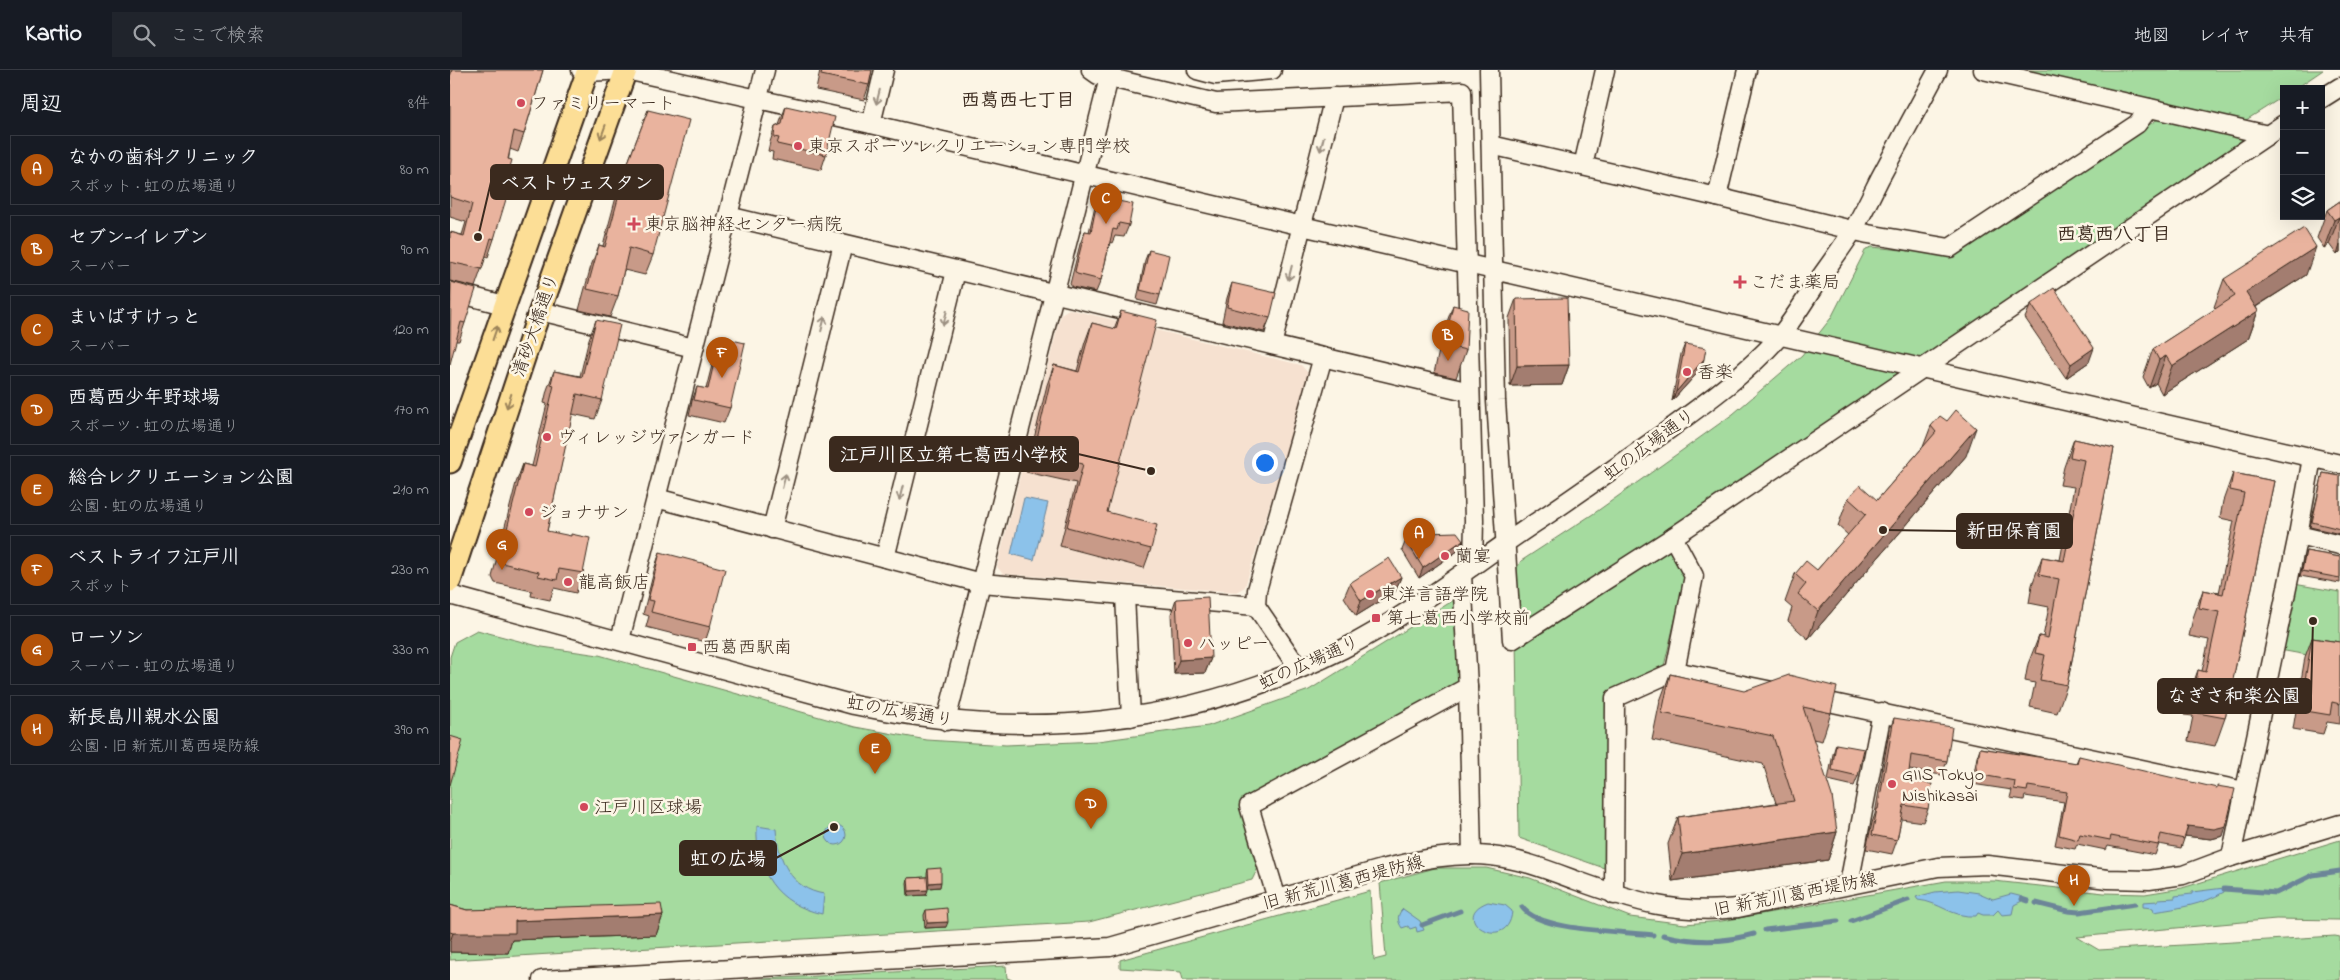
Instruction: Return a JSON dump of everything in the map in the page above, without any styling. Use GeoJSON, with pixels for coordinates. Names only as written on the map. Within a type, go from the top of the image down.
{"type":"FeatureCollection","features":[{"type":"Feature","properties":{"kind":"main road","name":"清砂大橋通り"},"geometry":{"type":"LineString","coordinates":[[450,581],[540,311],[626,70]]}},
{"type":"Feature","properties":{"kind":"main road","name":"清砂大橋通り"},"geometry":{"type":"LineString","coordinates":[[450,462],[585,71]]}},
{"type":"Feature","properties":{"kind":"street"},"geometry":{"type":"LineString","coordinates":[[585,71],[626,70],[871,124],[1302,226],[2340,464]]}},
{"type":"Feature","properties":{"kind":"street"},"geometry":{"type":"LineString","coordinates":[[620,640],[765,70]]}},
{"type":"Feature","properties":{"kind":"street"},"geometry":{"type":"LineString","coordinates":[[871,124],[884,70]]}},
{"type":"Feature","properties":{"kind":"street"},"geometry":{"type":"LineString","coordinates":[[1091,70],[1098,75],[1110,73],[1216,102],[1462,91],[1470,392],[1467,570],[1472,855]]}},
{"type":"Feature","properties":{"kind":"street"},"geometry":{"type":"LineString","coordinates":[[1197,70],[1216,75],[1272,70]]}},
{"type":"Feature","properties":{"kind":"street"},"geometry":{"type":"LineString","coordinates":[[1488,70],[1496,401],[1512,640],[1673,537],[2280,127]]}},
{"type":"Feature","properties":{"kind":"street"},"geometry":{"type":"LineString","coordinates":[[1583,166],[1605,70]]}},
{"type":"Feature","properties":{"kind":"street"},"geometry":{"type":"LineString","coordinates":[[1717,196],[1747,70]]}},
{"type":"Feature","properties":{"kind":"street","name":"虹の広場通り"},"geometry":{"type":"LineString","coordinates":[[450,595],[854,705],[946,721],[992,725],[1085,723],[1131,717],[1217,698],[1259,685],[1344,648],[1386,625],[1579,494],[1719,393],[1761,356],[1781,335],[1853,230],[1938,70]]}},
{"type":"Feature","properties":{"kind":"street"},"geometry":{"type":"LineString","coordinates":[[1983,70],[2268,135]]}},
{"type":"Feature","properties":{"kind":"street"},"geometry":{"type":"LineString","coordinates":[[946,721],[1110,73]]}},
{"type":"Feature","properties":{"kind":"street"},"geometry":{"type":"LineString","coordinates":[[2325,96],[2340,86]]}},
{"type":"Feature","properties":{"kind":"street"},"geometry":{"type":"LineString","coordinates":[[1272,345],[1334,97]]}},
{"type":"Feature","properties":{"kind":"street"},"geometry":{"type":"LineString","coordinates":[[1491,145],[1717,196],[1853,230],[1950,248],[2136,124],[2149,108]]}},
{"type":"Feature","properties":{"kind":"street"},"geometry":{"type":"LineString","coordinates":[[728,216],[1470,392]]}},
{"type":"Feature","properties":{"kind":"street"},"geometry":{"type":"LineString","coordinates":[[772,529],[843,244]]}},
{"type":"Feature","properties":{"kind":"street"},"geometry":{"type":"LineString","coordinates":[[885,558],[956,271]]}},
{"type":"Feature","properties":{"kind":"street"},"geometry":{"type":"LineString","coordinates":[[450,291],[504,305]]}},
{"type":"Feature","properties":{"kind":"street"},"geometry":{"type":"LineString","coordinates":[[540,311],[694,348]]}},
{"type":"Feature","properties":{"kind":"street"},"geometry":{"type":"LineString","coordinates":[[1299,669],[1256,606],[1257,590],[1323,357]]}},
{"type":"Feature","properties":{"kind":"street"},"geometry":{"type":"LineString","coordinates":[[2230,857],[2298,536],[2312,458]]}},
{"type":"Feature","properties":{"kind":"street"},"geometry":{"type":"LineString","coordinates":[[656,498],[981,583],[1256,606]]}},
{"type":"Feature","properties":{"kind":"street"},"geometry":{"type":"LineString","coordinates":[[2298,536],[2340,544]]}},
{"type":"Feature","properties":{"kind":"street"},"geometry":{"type":"LineString","coordinates":[[1673,537],[1694,576],[1675,671]]}},
{"type":"Feature","properties":{"kind":"street"},"geometry":{"type":"LineString","coordinates":[[1124,596],[1131,717]]}},
{"type":"Feature","properties":{"kind":"street"},"geometry":{"type":"LineString","coordinates":[[1614,894],[1615,698],[1675,671],[1882,712],[2244,791]]}},
{"type":"Feature","properties":{"kind":"street"},"geometry":{"type":"LineString","coordinates":[[1277,899],[1249,806],[1468,688]]}},
{"type":"Feature","properties":{"kind":"street"},"geometry":{"type":"LineString","coordinates":[[1848,884],[1882,712]]}},
{"type":"Feature","properties":{"kind":"street","name":"旧 新荒川葛西堤防線"},"geometry":{"type":"LineString","coordinates":[[542,980],[1110,947],[1417,860],[1472,855],[1492,856],[1526,863],[1614,894],[1678,910],[1708,911],[1738,908],[1938,867],[1963,865],[1987,865],[2108,878],[2149,880],[2182,875],[2230,857],[2340,824]]}},
{"type":"Feature","properties":{"kind":"shaded area"},"geometry":{"type":"Polygon","coordinates":[[[1069,309],[1301,365],[1309,374],[1245,587],[1236,592],[1003,574],[997,567],[1061,314],[1069,309]]]}},
{"type":"Feature","properties":{"kind":"green space"},"geometry":{"type":"Polygon","coordinates":[[[2008,70],[2323,70],[2301,85],[2280,85],[2280,99],[2243,122],[2008,70]]]}},
{"type":"Feature","properties":{"kind":"green space"},"geometry":{"type":"Polygon","coordinates":[[[2161,117],[2243,135],[2242,140],[1935,356],[1667,540],[1686,575],[1663,670],[1608,696],[1609,863],[1604,868],[1519,838],[1515,571],[1521,561],[1596,512],[1733,414],[1802,355],[1831,318],[1866,249],[1872,247],[1951,255],[2161,117]]]}},
{"type":"Feature","properties":{"kind":"green space"},"geometry":{"type":"Polygon","coordinates":[[[2294,584],[2340,592],[2340,661],[2280,650],[2294,584]]]}},
{"type":"Feature","properties":{"kind":"green space"},"geometry":{"type":"Polygon","coordinates":[[[1454,600],[1458,600],[1467,687],[1243,804],[1258,868],[1252,880],[1089,922],[450,960],[450,657],[455,642],[477,630],[542,647],[599,655],[855,727],[927,740],[1006,745],[1098,741],[1208,726],[1309,690],[1454,600]]]}},
{"type":"Feature","properties":{"kind":"green space"},"geometry":{"type":"Polygon","coordinates":[[[2340,840],[2340,920],[2276,919],[2077,937],[2099,950],[2335,936],[2340,937],[2340,980],[1183,980],[1181,972],[1120,968],[1120,960],[1370,891],[1374,960],[1386,957],[1380,883],[1435,868],[1486,868],[1530,878],[1630,917],[1685,924],[1722,921],[1946,881],[1994,881],[2104,893],[2145,894],[2182,888],[2340,840]]]}},
{"type":"Feature","properties":{"kind":"green space"},"geometry":{"type":"Polygon","coordinates":[[[1006,966],[1007,978],[1012,980],[744,980],[1006,966]]]}},
{"type":"Feature","properties":{"kind":"water"},"geometry":{"type":"Polygon","coordinates":[[[1024,498],[1048,503],[1034,560],[1011,554],[1024,498]]]}},
{"type":"Feature","properties":{"kind":"water"},"geometry":{"type":"Polygon","coordinates":[[[836,825],[843,828],[846,835],[843,842],[836,845],[829,842],[826,835],[829,828],[836,825]]]}},
{"type":"Feature","properties":{"kind":"water"},"geometry":{"type":"Polygon","coordinates":[[[757,826],[776,829],[780,852],[788,871],[803,886],[824,894],[822,914],[793,903],[772,884],[760,858],[757,843],[757,826]]]}},
{"type":"Feature","properties":{"kind":"water"},"geometry":{"type":"Polygon","coordinates":[[[2224,888],[2224,892],[2216,896],[2190,905],[2154,912],[2153,908],[2143,907],[2143,902],[2158,901],[2158,899],[2192,894],[2192,892],[2224,888]]]}},
{"type":"Feature","properties":{"kind":"water"},"geometry":{"type":"Polygon","coordinates":[[[1958,890],[1979,893],[1993,899],[2011,894],[2023,897],[2022,901],[2014,905],[2012,914],[2002,915],[1998,910],[1993,915],[1978,913],[1976,916],[1968,916],[1918,900],[1916,897],[1935,892],[1958,890]]]}},
{"type":"Feature","properties":{"kind":"water"},"geometry":{"type":"Polygon","coordinates":[[[1488,902],[1505,905],[1512,911],[1508,924],[1501,931],[1492,932],[1476,924],[1473,916],[1477,909],[1488,902]]]}},
{"type":"Feature","properties":{"kind":"water"},"geometry":{"type":"Polygon","coordinates":[[[1403,909],[1420,921],[1424,930],[1417,932],[1416,927],[1410,929],[1408,926],[1402,928],[1398,918],[1403,909]]]}},
{"type":"Feature","properties":{"kind":"building"},"geometry":{"type":"Polygon","coordinates":[[[452,70],[543,70],[524,134],[514,131],[508,159],[512,160],[505,185],[510,186],[494,239],[491,238],[482,269],[450,262],[450,232],[464,236],[472,204],[450,197],[450,77],[452,70]]]}},
{"type":"Feature","properties":{"kind":"building"},"geometry":{"type":"Polygon","coordinates":[[[822,70],[872,70],[869,85],[821,75],[822,70]]]}},
{"type":"Feature","properties":{"kind":"building"},"geometry":{"type":"Polygon","coordinates":[[[786,106],[835,117],[826,155],[777,144],[779,138],[774,137],[775,127],[782,124],[786,106]]]}},
{"type":"Feature","properties":{"kind":"building","name":"東京脳神経センター病院"},"geometry":{"type":"Polygon","coordinates":[[[648,110],[689,120],[653,255],[629,248],[618,296],[587,289],[599,245],[605,247],[627,165],[648,110]]]}},
{"type":"Feature","properties":{"kind":"building"},"geometry":{"type":"Polygon","coordinates":[[[1098,197],[1133,204],[1129,225],[1119,223],[1117,230],[1113,229],[1101,280],[1077,274],[1075,271],[1085,231],[1091,232],[1098,197]]]}},
{"type":"Feature","properties":{"kind":"building"},"geometry":{"type":"Polygon","coordinates":[[[2340,201],[2340,217],[2334,220],[2327,210],[2340,201]]]}},
{"type":"Feature","properties":{"kind":"building"},"geometry":{"type":"Polygon","coordinates":[[[2304,228],[2316,247],[2246,292],[2258,311],[2172,366],[2166,356],[2159,360],[2153,349],[2235,296],[2224,279],[2304,228]]]}},
{"type":"Feature","properties":{"kind":"building"},"geometry":{"type":"Polygon","coordinates":[[[1149,250],[1169,255],[1160,295],[1140,290],[1149,250]]]}},
{"type":"Feature","properties":{"kind":"building"},"geometry":{"type":"Polygon","coordinates":[[[451,282],[476,289],[465,323],[461,322],[450,364],[451,282]]]}},
{"type":"Feature","properties":{"kind":"building"},"geometry":{"type":"Polygon","coordinates":[[[1232,283],[1276,293],[1270,318],[1227,307],[1232,283]]]}},
{"type":"Feature","properties":{"kind":"building"},"geometry":{"type":"Polygon","coordinates":[[[2054,288],[2094,348],[2071,364],[2031,304],[2054,288]]]}},
{"type":"Feature","properties":{"kind":"building"},"geometry":{"type":"Polygon","coordinates":[[[1567,298],[1569,365],[1517,366],[1516,299],[1567,298]]]}},
{"type":"Feature","properties":{"kind":"building"},"geometry":{"type":"Polygon","coordinates":[[[1453,305],[1468,309],[1466,350],[1444,345],[1453,305]]]}},
{"type":"Feature","properties":{"kind":"building"},"geometry":{"type":"Polygon","coordinates":[[[1121,311],[1157,320],[1107,512],[1157,525],[1151,549],[1067,527],[1083,464],[1034,452],[1054,365],[1079,372],[1092,323],[1116,329],[1121,311]]]}},
{"type":"Feature","properties":{"kind":"building"},"geometry":{"type":"Polygon","coordinates":[[[596,320],[620,325],[602,400],[577,394],[547,531],[590,538],[583,573],[559,569],[557,580],[538,576],[539,572],[502,563],[500,557],[523,464],[535,467],[554,385],[551,384],[554,371],[582,377],[596,320]]]}},
{"type":"Feature","properties":{"kind":"building"},"geometry":{"type":"Polygon","coordinates":[[[732,340],[745,343],[730,408],[694,400],[697,387],[708,389],[717,350],[729,353],[732,340]]]}},
{"type":"Feature","properties":{"kind":"building"},"geometry":{"type":"Polygon","coordinates":[[[1685,344],[1706,348],[1704,359],[1676,392],[1685,344]]]}},
{"type":"Feature","properties":{"kind":"building"},"geometry":{"type":"Polygon","coordinates":[[[1956,410],[1976,428],[1818,611],[1798,594],[1806,584],[1795,574],[1806,561],[1817,570],[1866,514],[1848,498],[1860,485],[1877,500],[1936,432],[1931,426],[1940,416],[1947,421],[1956,410]]]}},
{"type":"Feature","properties":{"kind":"building"},"geometry":{"type":"Polygon","coordinates":[[[2074,439],[2114,448],[2067,685],[2040,680],[2045,655],[2035,653],[2039,636],[2048,638],[2059,579],[2039,575],[2042,557],[2064,561],[2084,460],[2070,457],[2074,439]]]}},
{"type":"Feature","properties":{"kind":"building"},"geometry":{"type":"Polygon","coordinates":[[[2233,473],[2274,481],[2225,718],[2198,713],[2203,689],[2195,687],[2198,670],[2206,672],[2219,612],[2199,608],[2203,590],[2223,594],[2244,493],[2230,490],[2233,473]]]}},
{"type":"Feature","properties":{"kind":"building"},"geometry":{"type":"Polygon","coordinates":[[[2323,473],[2340,476],[2340,529],[2312,522],[2323,473]]]}},
{"type":"Feature","properties":{"kind":"building"},"geometry":{"type":"Polygon","coordinates":[[[1423,530],[1425,533],[1457,532],[1463,540],[1423,568],[1406,540],[1423,530]]]}},
{"type":"Feature","properties":{"kind":"building"},"geometry":{"type":"Polygon","coordinates":[[[2306,551],[2340,557],[2340,578],[2302,571],[2306,551]]]}},
{"type":"Feature","properties":{"kind":"building"},"geometry":{"type":"Polygon","coordinates":[[[660,552],[725,569],[710,627],[651,612],[654,601],[648,600],[660,552]]]}},
{"type":"Feature","properties":{"kind":"building"},"geometry":{"type":"Polygon","coordinates":[[[1389,558],[1401,577],[1361,601],[1350,583],[1389,558]]]}},
{"type":"Feature","properties":{"kind":"building","name":"ハッピー"},"geometry":{"type":"Polygon","coordinates":[[[1208,597],[1211,658],[1179,660],[1176,599],[1208,597]]]}},
{"type":"Feature","properties":{"kind":"building"},"geometry":{"type":"Polygon","coordinates":[[[2312,638],[2340,642],[2340,704],[2332,702],[2330,715],[2300,710],[2312,638]]]}},
{"type":"Feature","properties":{"kind":"building"},"geometry":{"type":"Polygon","coordinates":[[[1670,674],[1744,691],[1789,675],[1837,687],[1831,713],[1803,707],[1832,796],[1837,832],[1682,854],[1678,817],[1794,801],[1773,736],[1662,713],[1670,674]]]}},
{"type":"Feature","properties":{"kind":"building"},"geometry":{"type":"Polygon","coordinates":[[[1894,718],[1952,727],[1947,761],[1911,755],[1908,780],[1932,784],[1928,809],[1904,805],[1897,840],[1872,835],[1894,718]]]}},
{"type":"Feature","properties":{"kind":"building"},"geometry":{"type":"Polygon","coordinates":[[[450,736],[463,740],[450,785],[450,736]]]}},
{"type":"Feature","properties":{"kind":"building"},"geometry":{"type":"Polygon","coordinates":[[[1836,744],[1864,749],[1858,776],[1832,770],[1836,744]]]}},
{"type":"Feature","properties":{"kind":"building"},"geometry":{"type":"Polygon","coordinates":[[[1980,748],[2077,763],[2079,756],[2217,788],[2217,786],[2235,789],[2226,826],[2214,829],[2188,826],[2184,839],[2161,834],[2158,845],[2111,836],[2110,840],[2080,834],[2078,840],[2059,835],[2067,792],[2028,786],[2027,791],[2014,789],[2015,781],[1976,774],[1980,748]]]}},
{"type":"Feature","properties":{"kind":"building"},"geometry":{"type":"Polygon","coordinates":[[[941,868],[941,882],[929,883],[928,869],[941,868]]]}},
{"type":"Feature","properties":{"kind":"building"},"geometry":{"type":"Polygon","coordinates":[[[927,877],[928,890],[909,891],[908,878],[927,877]]]}},
{"type":"Feature","properties":{"kind":"building"},"geometry":{"type":"Polygon","coordinates":[[[661,904],[663,915],[515,921],[515,933],[450,932],[450,905],[467,910],[661,904]]]}},
{"type":"Feature","properties":{"kind":"building"},"geometry":{"type":"Polygon","coordinates":[[[947,908],[948,922],[927,923],[926,910],[947,908]]]}},
{"type":"Feature","properties":{"kind":"waterway"},"geometry":{"type":"LineString","coordinates":[[2224,889],[2276,893],[2313,875],[2340,871]]}},
{"type":"Feature","properties":{"kind":"waterway"},"geometry":{"type":"LineString","coordinates":[[2022,899],[2028,901]]}},
{"type":"Feature","properties":{"kind":"waterway"},"geometry":{"type":"LineString","coordinates":[[1851,921],[1908,900]]}},
{"type":"Feature","properties":{"kind":"waterway"},"geometry":{"type":"LineString","coordinates":[[2036,903],[2079,912],[2135,904]]}},
{"type":"Feature","properties":{"kind":"waterway"},"geometry":{"type":"LineString","coordinates":[[1522,907],[1531,915],[1564,926],[1653,935]]}},
{"type":"Feature","properties":{"kind":"waterway"},"geometry":{"type":"LineString","coordinates":[[1422,925],[1460,911]]}},
{"type":"Feature","properties":{"kind":"waterway"},"geometry":{"type":"LineString","coordinates":[[1765,930],[1838,921]]}},
{"type":"Feature","properties":{"kind":"waterway"},"geometry":{"type":"LineString","coordinates":[[1663,935],[1708,941],[1754,934]]}},
{"type":"Feature","properties":{"kind":"place","name":"ファミリーマート"},"geometry":{"type":"Point","coordinates":[521,103]}},
{"type":"Feature","properties":{"kind":"place","name":"東京スポーツレクリエーション専門学校"},"geometry":{"type":"Point","coordinates":[798,146]}},
{"type":"Feature","properties":{"kind":"place","name":"東京脳神経センター病院"},"geometry":{"type":"Point","coordinates":[634,224]}},
{"type":"Feature","properties":{"kind":"place","name":"まいばすけっと"},"geometry":{"type":"Point","coordinates":[1106,224]}},
{"type":"Feature","properties":{"kind":"place","name":"ベストウェスタン"},"geometry":{"type":"Point","coordinates":[478,237]}},
{"type":"Feature","properties":{"kind":"place","name":"こだま薬局"},"geometry":{"type":"Point","coordinates":[1740,282]}},
{"type":"Feature","properties":{"kind":"place","name":"セブン-イレブン"},"geometry":{"type":"Point","coordinates":[1448,361]}},
{"type":"Feature","properties":{"kind":"place","name":"香楽"},"geometry":{"type":"Point","coordinates":[1687,372]}},
{"type":"Feature","properties":{"kind":"place","name":"ベストライフ江戸川"},"geometry":{"type":"Point","coordinates":[722,378]}},
{"type":"Feature","properties":{"kind":"place","name":"ヴィレッジヴァンガード"},"geometry":{"type":"Point","coordinates":[547,437]}},
{"type":"Feature","properties":{"kind":"place","name":"江戸川区立第七葛西小学校"},"geometry":{"type":"Point","coordinates":[1151,471]}},
{"type":"Feature","properties":{"kind":"place","name":"ジョナサン"},"geometry":{"type":"Point","coordinates":[529,512]}},
{"type":"Feature","properties":{"kind":"place","name":"新田保育園"},"geometry":{"type":"Point","coordinates":[1883,530]}},
{"type":"Feature","properties":{"kind":"place","name":"蘭宴"},"geometry":{"type":"Point","coordinates":[1445,556]}},
{"type":"Feature","properties":{"kind":"place","name":"なかの歯科クリニック"},"geometry":{"type":"Point","coordinates":[1419,559]}},
{"type":"Feature","properties":{"kind":"place","name":"ローソン"},"geometry":{"type":"Point","coordinates":[502,570]}},
{"type":"Feature","properties":{"kind":"place","name":"龍高飯店"},"geometry":{"type":"Point","coordinates":[568,582]}},
{"type":"Feature","properties":{"kind":"place","name":"東洋言語学院"},"geometry":{"type":"Point","coordinates":[1370,594]}},
{"type":"Feature","properties":{"kind":"place","name":"第七葛西小学校前"},"geometry":{"type":"Point","coordinates":[1376,618]}},
{"type":"Feature","properties":{"kind":"place","name":"なぎさ和楽公園"},"geometry":{"type":"Point","coordinates":[2313,621]}},
{"type":"Feature","properties":{"kind":"place","name":"ハッピー"},"geometry":{"type":"Point","coordinates":[1188,643]}},
{"type":"Feature","properties":{"kind":"place","name":"西葛西駅南"},"geometry":{"type":"Point","coordinates":[692,647]}},
{"type":"Feature","properties":{"kind":"place","name":"総合レクリエーション公園"},"geometry":{"type":"Point","coordinates":[875,774]}},
{"type":"Feature","properties":{"kind":"place","name":"GIIS Tokyo Nishikasai"},"geometry":{"type":"Point","coordinates":[1892,784]}},
{"type":"Feature","properties":{"kind":"place","name":"江戸川区球場"},"geometry":{"type":"Point","coordinates":[584,807]}},
{"type":"Feature","properties":{"kind":"place","name":"虹の広場"},"geometry":{"type":"Point","coordinates":[834,827]}},
{"type":"Feature","properties":{"kind":"place","name":"西葛西少年野球場"},"geometry":{"type":"Point","coordinates":[1091,829]}},
{"type":"Feature","properties":{"kind":"place","name":"新長島川親水公園"},"geometry":{"type":"Point","coordinates":[2074,906]}},
{"type":"Feature","properties":{"kind":"district","name":"西葛西七丁目"},"geometry":{"type":"Point","coordinates":[1018,99]}},
{"type":"Feature","properties":{"kind":"district","name":"西葛西八丁目"},"geometry":{"type":"Point","coordinates":[2114,233]}}]}
